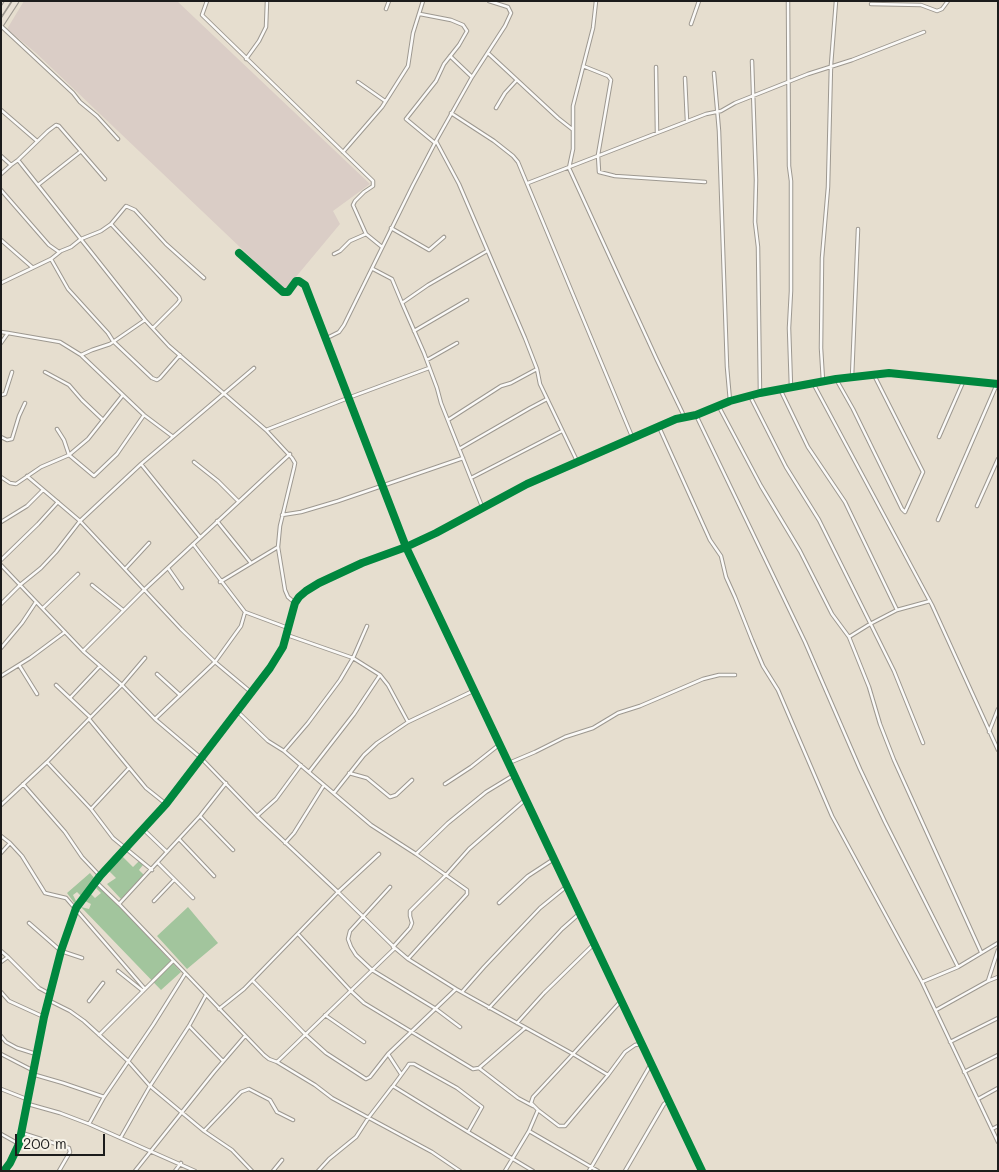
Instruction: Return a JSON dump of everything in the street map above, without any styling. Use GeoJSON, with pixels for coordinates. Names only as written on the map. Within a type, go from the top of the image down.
{"type":"FeatureCollection","features":[{"type":"Feature","properties":{"kind":"highway"},"geometry":{"type":"LineString","coordinates":[[1,12],[8,1]]}},
{"type":"Feature","properties":{"kind":"highway"},"geometry":{"type":"LineString","coordinates":[[1,25],[16,1]]}},
{"type":"Feature","properties":{"kind":"street"},"geometry":{"type":"LineString","coordinates":[[207,1],[202,15],[374,182],[373,186],[359,197],[353,205],[366,234],[382,247]]}},
{"type":"Feature","properties":{"kind":"street"},"geometry":{"type":"LineString","coordinates":[[246,58],[259,41],[266,27],[268,1]]}},
{"type":"Feature","properties":{"kind":"street"},"geometry":{"type":"LineString","coordinates":[[386,9],[389,1]]}},
{"type":"Feature","properties":{"kind":"street"},"geometry":{"type":"LineString","coordinates":[[343,152],[385,101],[408,66],[413,33],[423,1]]}},
{"type":"Feature","properties":{"kind":"street"},"geometry":{"type":"LineString","coordinates":[[325,339],[338,332],[344,325],[373,269],[391,228],[436,142],[472,77],[489,54],[505,26],[511,13],[508,7],[489,1]]}},
{"type":"Feature","properties":{"kind":"street"},"geometry":{"type":"LineString","coordinates":[[596,1],[593,28],[573,106],[572,149],[569,168],[684,416]]}},
{"type":"Feature","properties":{"kind":"street"},"geometry":{"type":"LineString","coordinates":[[691,24],[699,1]]}},
{"type":"Feature","properties":{"kind":"street"},"geometry":{"type":"LineString","coordinates":[[788,1],[791,291],[789,328],[791,387]]}},
{"type":"Feature","properties":{"kind":"street"},"geometry":{"type":"LineString","coordinates":[[823,381],[822,258],[828,187],[831,66],[836,1]]}},
{"type":"Feature","properties":{"kind":"street"},"geometry":{"type":"LineString","coordinates":[[871,4],[920,5],[937,11],[942,9],[948,1]]}},
{"type":"Feature","properties":{"kind":"street"},"geometry":{"type":"LineString","coordinates":[[420,14],[446,18],[466,28],[466,36],[444,64],[436,81],[406,119],[436,142],[459,184],[537,369],[540,384],[577,461]]}},
{"type":"Feature","properties":{"kind":"street"},"geometry":{"type":"LineString","coordinates":[[1,25],[73,93],[80,102],[97,116],[118,139]]}},
{"type":"Feature","properties":{"kind":"street"},"geometry":{"type":"LineString","coordinates":[[528,183],[687,121],[712,112],[721,112],[734,102],[924,32]]}},
{"type":"Feature","properties":{"kind":"street"},"geometry":{"type":"LineString","coordinates":[[489,54],[516,81],[572,129]]}},
{"type":"Feature","properties":{"kind":"street"},"geometry":{"type":"LineString","coordinates":[[450,56],[472,77]]}},
{"type":"Feature","properties":{"kind":"street"},"geometry":{"type":"LineString","coordinates":[[752,61],[756,180],[754,222],[758,247],[760,393]]}},
{"type":"Feature","properties":{"kind":"street"},"geometry":{"type":"LineString","coordinates":[[583,66],[608,76],[610,80],[598,155],[598,170],[603,174],[615,176],[705,182]]}},
{"type":"Feature","properties":{"kind":"street"},"geometry":{"type":"LineString","coordinates":[[656,67],[658,133]]}},
{"type":"Feature","properties":{"kind":"street"},"geometry":{"type":"LineString","coordinates":[[714,73],[720,146],[727,367],[730,400]]}},
{"type":"Feature","properties":{"kind":"street"},"geometry":{"type":"LineString","coordinates":[[685,78],[687,121]]}},
{"type":"Feature","properties":{"kind":"street"},"geometry":{"type":"LineString","coordinates":[[496,108],[505,93],[516,81]]}},
{"type":"Feature","properties":{"kind":"street"},"geometry":{"type":"LineString","coordinates":[[358,82],[385,101]]}},
{"type":"Feature","properties":{"kind":"street"},"geometry":{"type":"LineString","coordinates":[[1,110],[37,141]]}},
{"type":"Feature","properties":{"kind":"street"},"geometry":{"type":"LineString","coordinates":[[452,113],[494,141],[518,162],[632,438]]}},
{"type":"Feature","properties":{"kind":"street"},"geometry":{"type":"LineString","coordinates":[[1,174],[37,141],[54,127],[59,126],[105,179]]}},
{"type":"Feature","properties":{"kind":"street"},"geometry":{"type":"LineString","coordinates":[[38,186],[80,152]]}},
{"type":"Feature","properties":{"kind":"street"},"geometry":{"type":"LineString","coordinates":[[1,156],[11,165]]}},
{"type":"Feature","properties":{"kind":"street"},"geometry":{"type":"LineString","coordinates":[[18,160],[145,320],[169,346],[266,430],[290,454],[294,468],[282,515],[278,547],[285,590],[288,597],[295,604]]}},
{"type":"Feature","properties":{"kind":"street"},"geometry":{"type":"LineString","coordinates":[[1,190],[49,245],[59,252]]}},
{"type":"Feature","properties":{"kind":"street"},"geometry":{"type":"LineString","coordinates":[[1,282],[51,259],[81,239],[101,231],[126,206],[132,207],[166,244],[204,278]]}},
{"type":"Feature","properties":{"kind":"street"},"geometry":{"type":"LineString","coordinates":[[110,224],[179,297],[180,300],[177,304],[153,328]]}},
{"type":"Feature","properties":{"kind":"street"},"geometry":{"type":"LineString","coordinates":[[391,228],[429,250],[444,237]]}},
{"type":"Feature","properties":{"kind":"street"},"geometry":{"type":"LineString","coordinates":[[852,377],[858,229]]}},
{"type":"Feature","properties":{"kind":"street"},"geometry":{"type":"LineString","coordinates":[[334,254],[350,241],[366,234]]}},
{"type":"Feature","properties":{"kind":"street"},"geometry":{"type":"LineString","coordinates":[[1,240],[32,267]]}},
{"type":"Feature","properties":{"kind":"street"},"geometry":{"type":"LineString","coordinates":[[402,302],[444,275],[488,251]]}},
{"type":"Feature","properties":{"kind":"street"},"geometry":{"type":"LineString","coordinates":[[239,253],[283,292],[288,292],[296,281],[302,282],[305,285],[406,547],[620,1002],[702,1171]]}},
{"type":"Feature","properties":{"kind":"street"},"geometry":{"type":"LineString","coordinates":[[51,259],[68,289],[113,341],[154,380],[160,378],[180,355]]}},
{"type":"Feature","properties":{"kind":"street"},"geometry":{"type":"LineString","coordinates":[[373,269],[392,279],[427,360],[448,420],[483,508]]}},
{"type":"Feature","properties":{"kind":"street"},"geometry":{"type":"LineString","coordinates":[[414,331],[467,300]]}},
{"type":"Feature","properties":{"kind":"street"},"geometry":{"type":"LineString","coordinates":[[81,355],[113,341],[145,320]]}},
{"type":"Feature","properties":{"kind":"street"},"geometry":{"type":"LineString","coordinates":[[1,332],[60,342],[81,355],[144,415],[172,436]]}},
{"type":"Feature","properties":{"kind":"street"},"geometry":{"type":"LineString","coordinates":[[1,343],[8,333]]}},
{"type":"Feature","properties":{"kind":"street"},"geometry":{"type":"LineString","coordinates":[[427,360],[457,343]]}},
{"type":"Feature","properties":{"kind":"street"},"geometry":{"type":"LineString","coordinates":[[1,604],[41,568],[80,521],[141,464],[254,368]]}},
{"type":"Feature","properties":{"kind":"street"},"geometry":{"type":"LineString","coordinates":[[266,430],[429,368]]}},
{"type":"Feature","properties":{"kind":"street"},"geometry":{"type":"LineString","coordinates":[[448,420],[501,386],[511,383],[537,369]]}},
{"type":"Feature","properties":{"kind":"street"},"geometry":{"type":"LineString","coordinates":[[1,395],[5,394],[12,372]]}},
{"type":"Feature","properties":{"kind":"street"},"geometry":{"type":"LineString","coordinates":[[45,372],[69,386],[102,419]]}},
{"type":"Feature","properties":{"kind":"street"},"geometry":{"type":"LineString","coordinates":[[4,1171],[19,1144],[28,1102],[32,1070],[48,1000],[61,951],[76,908],[100,876],[166,804],[238,712],[283,647],[295,604],[299,597],[319,583],[436,533],[527,484],[577,461],[684,416],[696,415],[730,400],[760,393],[873,374],[889,373],[997,384],[938,520]]}},
{"type":"Feature","properties":{"kind":"street"},"geometry":{"type":"LineString","coordinates":[[836,379],[905,512],[923,472],[873,374]]}},
{"type":"Feature","properties":{"kind":"street"},"geometry":{"type":"LineString","coordinates":[[939,437],[964,380]]}},
{"type":"Feature","properties":{"kind":"street"},"geometry":{"type":"LineString","coordinates":[[813,383],[930,601],[998,750]]}},
{"type":"Feature","properties":{"kind":"street"},"geometry":{"type":"LineString","coordinates":[[780,389],[808,447],[845,502],[897,610]]}},
{"type":"Feature","properties":{"kind":"street"},"geometry":{"type":"LineString","coordinates":[[1,478],[16,484],[41,467],[69,456],[88,439],[123,395]]}},
{"type":"Feature","properties":{"kind":"street"},"geometry":{"type":"LineString","coordinates":[[749,396],[786,467],[819,520],[894,671],[922,744]]}},
{"type":"Feature","properties":{"kind":"street"},"geometry":{"type":"LineString","coordinates":[[459,449],[547,399]]}},
{"type":"Feature","properties":{"kind":"street"},"geometry":{"type":"LineString","coordinates":[[1,436],[7,440],[12,439],[25,403]]}},
{"type":"Feature","properties":{"kind":"street"},"geometry":{"type":"LineString","coordinates":[[718,405],[761,486],[800,551],[832,614],[849,637],[869,687],[880,724],[894,760],[981,952]]}},
{"type":"Feature","properties":{"kind":"street"},"geometry":{"type":"LineString","coordinates":[[57,429],[64,440],[69,456],[81,464],[91,475],[97,475],[117,454],[144,415]]}},
{"type":"Feature","properties":{"kind":"street"},"geometry":{"type":"LineString","coordinates":[[696,415],[806,642],[860,769],[885,822],[958,967]]}},
{"type":"Feature","properties":{"kind":"street"},"geometry":{"type":"LineString","coordinates":[[658,427],[710,540],[721,556],[726,577],[763,666],[778,690],[832,816],[922,982],[998,1142]]}},
{"type":"Feature","properties":{"kind":"street"},"geometry":{"type":"LineString","coordinates":[[471,478],[562,431]]}},
{"type":"Feature","properties":{"kind":"street"},"geometry":{"type":"LineString","coordinates":[[83,651],[145,589],[290,454]]}},
{"type":"Feature","properties":{"kind":"street"},"geometry":{"type":"LineString","coordinates":[[282,515],[301,512],[463,458]]}},
{"type":"Feature","properties":{"kind":"street"},"geometry":{"type":"LineString","coordinates":[[977,506],[998,459]]}},
{"type":"Feature","properties":{"kind":"street"},"geometry":{"type":"LineString","coordinates":[[194,462],[218,480],[238,501]]}},
{"type":"Feature","properties":{"kind":"street"},"geometry":{"type":"LineString","coordinates":[[141,464],[200,537]]}},
{"type":"Feature","properties":{"kind":"street"},"geometry":{"type":"LineString","coordinates":[[27,476],[80,521],[215,662],[252,693]]}},
{"type":"Feature","properties":{"kind":"street"},"geometry":{"type":"LineString","coordinates":[[1,522],[28,506],[43,490]]}},
{"type":"Feature","properties":{"kind":"street"},"geometry":{"type":"LineString","coordinates":[[1,560],[58,502]]}},
{"type":"Feature","properties":{"kind":"street"},"geometry":{"type":"LineString","coordinates":[[217,521],[251,563]]}},
{"type":"Feature","properties":{"kind":"street"},"geometry":{"type":"LineString","coordinates":[[125,569],[149,543]]}},
{"type":"Feature","properties":{"kind":"street"},"geometry":{"type":"LineString","coordinates":[[193,544],[244,612],[288,628]]}},
{"type":"Feature","properties":{"kind":"street"},"geometry":{"type":"LineString","coordinates":[[220,582],[278,547]]}},
{"type":"Feature","properties":{"kind":"street"},"geometry":{"type":"LineString","coordinates":[[1,565],[83,651],[122,685],[155,719],[202,758],[284,843],[408,959],[456,989],[573,1054],[608,1076]]}},
{"type":"Feature","properties":{"kind":"street"},"geometry":{"type":"LineString","coordinates":[[168,568],[182,588]]}},
{"type":"Feature","properties":{"kind":"street"},"geometry":{"type":"LineString","coordinates":[[43,608],[78,574]]}},
{"type":"Feature","properties":{"kind":"street"},"geometry":{"type":"LineString","coordinates":[[92,585],[123,610]]}},
{"type":"Feature","properties":{"kind":"street"},"geometry":{"type":"LineString","coordinates":[[849,637],[897,610],[930,601]]}},
{"type":"Feature","properties":{"kind":"street"},"geometry":{"type":"LineString","coordinates":[[1,648],[22,623],[36,602]]}},
{"type":"Feature","properties":{"kind":"street"},"geometry":{"type":"LineString","coordinates":[[155,719],[215,662],[241,626],[244,612]]}},
{"type":"Feature","properties":{"kind":"street"},"geometry":{"type":"LineString","coordinates":[[284,751],[308,723],[340,680],[353,658],[367,626]]}},
{"type":"Feature","properties":{"kind":"street"},"geometry":{"type":"LineString","coordinates":[[1,676],[30,658],[64,632]]}},
{"type":"Feature","properties":{"kind":"street"},"geometry":{"type":"LineString","coordinates":[[287,635],[353,658],[380,675],[388,685],[408,722]]}},
{"type":"Feature","properties":{"kind":"street"},"geometry":{"type":"LineString","coordinates":[[1,805],[47,762],[122,685],[145,658]]}},
{"type":"Feature","properties":{"kind":"street"},"geometry":{"type":"LineString","coordinates":[[19,665],[37,694]]}},
{"type":"Feature","properties":{"kind":"street"},"geometry":{"type":"LineString","coordinates":[[70,698],[100,666]]}},
{"type":"Feature","properties":{"kind":"street"},"geometry":{"type":"LineString","coordinates":[[156,674],[180,695]]}},
{"type":"Feature","properties":{"kind":"street"},"geometry":{"type":"LineString","coordinates":[[309,772],[344,728],[380,675]]}},
{"type":"Feature","properties":{"kind":"street"},"geometry":{"type":"LineString","coordinates":[[509,764],[565,736],[593,728],[618,713],[640,706],[702,679],[719,675],[735,675]]}},
{"type":"Feature","properties":{"kind":"street"},"geometry":{"type":"LineString","coordinates":[[56,686],[90,718],[146,788],[166,804]]}},
{"type":"Feature","properties":{"kind":"street"},"geometry":{"type":"LineString","coordinates":[[334,793],[364,755],[377,743],[408,722],[474,690]]}},
{"type":"Feature","properties":{"kind":"street"},"geometry":{"type":"LineString","coordinates":[[989,732],[998,709]]}},
{"type":"Feature","properties":{"kind":"street"},"geometry":{"type":"LineString","coordinates":[[238,712],[268,741],[284,751],[372,825],[467,890],[467,894],[408,959]]}},
{"type":"Feature","properties":{"kind":"street"},"geometry":{"type":"LineString","coordinates":[[445,784],[471,767],[500,744]]}},
{"type":"Feature","properties":{"kind":"street"},"geometry":{"type":"LineString","coordinates":[[47,762],[91,809],[113,838],[124,849],[152,870]]}},
{"type":"Feature","properties":{"kind":"street"},"geometry":{"type":"LineString","coordinates":[[257,816],[276,798],[301,765]]}},
{"type":"Feature","properties":{"kind":"street"},"geometry":{"type":"LineString","coordinates":[[91,809],[129,768]]}},
{"type":"Feature","properties":{"kind":"street"},"geometry":{"type":"LineString","coordinates":[[349,773],[367,778],[390,797],[396,795],[412,780]]}},
{"type":"Feature","properties":{"kind":"street"},"geometry":{"type":"LineString","coordinates":[[416,854],[448,823],[486,792],[514,775]]}},
{"type":"Feature","properties":{"kind":"street"},"geometry":{"type":"LineString","coordinates":[[119,904],[200,816],[226,783]]}},
{"type":"Feature","properties":{"kind":"street"},"geometry":{"type":"LineString","coordinates":[[23,784],[65,832],[82,857],[100,876]]}},
{"type":"Feature","properties":{"kind":"street"},"geometry":{"type":"LineString","coordinates":[[284,843],[294,833],[324,785]]}},
{"type":"Feature","properties":{"kind":"street"},"geometry":{"type":"LineString","coordinates":[[277,1062],[394,947],[410,928],[412,923],[410,911],[480,838],[526,799]]}},
{"type":"Feature","properties":{"kind":"street"},"geometry":{"type":"LineString","coordinates":[[200,816],[233,850]]}},
{"type":"Feature","properties":{"kind":"street"},"geometry":{"type":"LineString","coordinates":[[143,829],[168,852]]}},
{"type":"Feature","properties":{"kind":"street"},"geometry":{"type":"LineString","coordinates":[[1,836],[22,856],[45,893],[66,898],[144,990]]}},
{"type":"Feature","properties":{"kind":"street"},"geometry":{"type":"LineString","coordinates":[[179,839],[214,876]]}},
{"type":"Feature","properties":{"kind":"street"},"geometry":{"type":"LineString","coordinates":[[1,853],[10,844]]}},
{"type":"Feature","properties":{"kind":"street"},"geometry":{"type":"LineString","coordinates":[[219,1009],[253,981],[338,892],[379,854]]}},
{"type":"Feature","properties":{"kind":"street"},"geometry":{"type":"LineString","coordinates":[[499,903],[528,876],[554,859]]}},
{"type":"Feature","properties":{"kind":"street"},"geometry":{"type":"LineString","coordinates":[[158,863],[193,898]]}},
{"type":"Feature","properties":{"kind":"street"},"geometry":{"type":"LineString","coordinates":[[154,901],[174,880]]}},
{"type":"Feature","properties":{"kind":"street"},"geometry":{"type":"LineString","coordinates":[[96,882],[269,1059],[315,1085],[332,1098],[432,1152],[460,1171]]}},
{"type":"Feature","properties":{"kind":"street"},"geometry":{"type":"LineString","coordinates":[[462,992],[540,908],[567,886]]}},
{"type":"Feature","properties":{"kind":"street"},"geometry":{"type":"LineString","coordinates":[[390,887],[350,931],[348,939],[356,955],[372,970],[460,1027]]}},
{"type":"Feature","properties":{"kind":"street"},"geometry":{"type":"LineString","coordinates":[[489,1008],[562,929],[579,914]]}},
{"type":"Feature","properties":{"kind":"street"},"geometry":{"type":"LineString","coordinates":[[29,923],[61,951],[82,958]]}},
{"type":"Feature","properties":{"kind":"street"},"geometry":{"type":"LineString","coordinates":[[299,935],[364,1003],[470,1068],[476,1070],[479,1068],[525,1028]]}},
{"type":"Feature","properties":{"kind":"street"},"geometry":{"type":"LineString","coordinates":[[922,982],[958,967],[998,943]]}},
{"type":"Feature","properties":{"kind":"street"},"geometry":{"type":"LineString","coordinates":[[517,1023],[544,993],[594,944]]}},
{"type":"Feature","properties":{"kind":"street"},"geometry":{"type":"LineString","coordinates":[[988,981],[998,950]]}},
{"type":"Feature","properties":{"kind":"street"},"geometry":{"type":"LineString","coordinates":[[1,951],[39,988],[50,994]]}},
{"type":"Feature","properties":{"kind":"street"},"geometry":{"type":"LineString","coordinates":[[1,962],[8,957]]}},
{"type":"Feature","properties":{"kind":"street"},"geometry":{"type":"LineString","coordinates":[[99,1035],[173,961]]}},
{"type":"Feature","properties":{"kind":"street"},"geometry":{"type":"LineString","coordinates":[[118,971],[144,990]]}},
{"type":"Feature","properties":{"kind":"street"},"geometry":{"type":"LineString","coordinates":[[89,1124],[104,1097],[185,973]]}},
{"type":"Feature","properties":{"kind":"street"},"geometry":{"type":"LineString","coordinates":[[936,1010],[998,977]]}},
{"type":"Feature","properties":{"kind":"street"},"geometry":{"type":"LineString","coordinates":[[253,981],[305,1034],[326,1052],[366,1079],[370,1077],[388,1054],[456,989]]}},
{"type":"Feature","properties":{"kind":"street"},"geometry":{"type":"LineString","coordinates":[[89,1002],[103,983]]}},
{"type":"Feature","properties":{"kind":"street"},"geometry":{"type":"LineString","coordinates":[[1,992],[9,1001],[44,1017]]}},
{"type":"Feature","properties":{"kind":"street"},"geometry":{"type":"LineString","coordinates":[[120,1137],[189,1026],[206,995]]}},
{"type":"Feature","properties":{"kind":"street"},"geometry":{"type":"LineString","coordinates":[[48,1000],[70,1011],[99,1035],[128,1061],[150,1086],[204,1131],[232,1150],[252,1171]]}},
{"type":"Feature","properties":{"kind":"street"},"geometry":{"type":"LineString","coordinates":[[534,1107],[531,1103],[533,1097],[620,1002]]}},
{"type":"Feature","properties":{"kind":"street"},"geometry":{"type":"LineString","coordinates":[[325,1015],[364,1042]]}},
{"type":"Feature","properties":{"kind":"street"},"geometry":{"type":"LineString","coordinates":[[950,1042],[998,1018]]}},
{"type":"Feature","properties":{"kind":"street"},"geometry":{"type":"LineString","coordinates":[[189,1026],[223,1062]]}},
{"type":"Feature","properties":{"kind":"street"},"geometry":{"type":"LineString","coordinates":[[1,1036],[6,1042],[16,1048],[36,1054]]}},
{"type":"Feature","properties":{"kind":"street"},"geometry":{"type":"LineString","coordinates":[[135,1171],[246,1036]]}},
{"type":"Feature","properties":{"kind":"street"},"geometry":{"type":"LineString","coordinates":[[479,1068],[518,1098],[560,1126],[563,1126],[608,1076],[625,1052],[636,1045],[642,1044]]}},
{"type":"Feature","properties":{"kind":"street"},"geometry":{"type":"LineString","coordinates":[[1,1054],[32,1070]]}},
{"type":"Feature","properties":{"kind":"street"},"geometry":{"type":"LineString","coordinates":[[388,1054],[401,1074]]}},
{"type":"Feature","properties":{"kind":"street"},"geometry":{"type":"LineString","coordinates":[[964,1072],[998,1055]]}},
{"type":"Feature","properties":{"kind":"street"},"geometry":{"type":"LineString","coordinates":[[318,1171],[329,1159],[356,1137],[368,1117],[410,1064],[414,1064],[457,1088],[482,1107],[468,1132]]}},
{"type":"Feature","properties":{"kind":"street"},"geometry":{"type":"LineString","coordinates":[[589,1171],[651,1064]]}},
{"type":"Feature","properties":{"kind":"street"},"geometry":{"type":"LineString","coordinates":[[32,1074],[104,1097]]}},
{"type":"Feature","properties":{"kind":"street"},"geometry":{"type":"LineString","coordinates":[[393,1086],[533,1171]]}},
{"type":"Feature","properties":{"kind":"street"},"geometry":{"type":"LineString","coordinates":[[978,1099],[998,1088]]}},
{"type":"Feature","properties":{"kind":"street"},"geometry":{"type":"LineString","coordinates":[[1,1089],[28,1102],[89,1124],[152,1150],[195,1171]]}},
{"type":"Feature","properties":{"kind":"street"},"geometry":{"type":"LineString","coordinates":[[204,1131],[241,1092],[249,1089],[270,1100],[277,1112],[293,1120]]}},
{"type":"Feature","properties":{"kind":"street"},"geometry":{"type":"LineString","coordinates":[[625,1171],[664,1104],[668,1101]]}},
{"type":"Feature","properties":{"kind":"street"},"geometry":{"type":"LineString","coordinates":[[505,1171],[538,1110]]}},
{"type":"Feature","properties":{"kind":"street"},"geometry":{"type":"LineString","coordinates":[[992,1129],[998,1126]]}},
{"type":"Feature","properties":{"kind":"street"},"geometry":{"type":"LineString","coordinates":[[528,1131],[598,1171]]}},
{"type":"Feature","properties":{"kind":"street"},"geometry":{"type":"LineString","coordinates":[[22,1133],[69,1148],[70,1152],[59,1171]]}},
{"type":"Feature","properties":{"kind":"street"},"geometry":{"type":"LineString","coordinates":[[1,1134],[19,1144]]}},
{"type":"Feature","properties":{"kind":"street"},"geometry":{"type":"LineString","coordinates":[[273,1171],[282,1160]]}},
{"type":"Feature","properties":{"kind":"street"},"geometry":{"type":"LineString","coordinates":[[175,1171],[180,1163]]}},
{"type":"Feature","properties":{"kind":"shaded area"},"geometry":{"type":"Polygon","coordinates":[[[24,1],[177,1],[370,184],[333,211],[340,224],[285,290],[36,53],[7,29],[24,1]]]}},
{"type":"Feature","properties":{"kind":"green space"},"geometry":{"type":"Polygon","coordinates":[[[121,855],[133,867],[139,861],[143,865],[139,870],[144,875],[121,899],[107,884],[116,878],[108,870],[121,855]]]}},
{"type":"Feature","properties":{"kind":"green space"},"geometry":{"type":"Polygon","coordinates":[[[90,873],[95,879],[81,896],[77,892],[73,895],[77,903],[75,904],[67,893],[90,873]]]}},
{"type":"Feature","properties":{"kind":"green space"},"geometry":{"type":"Polygon","coordinates":[[[99,884],[181,972],[161,990],[81,907],[89,909],[91,904],[85,901],[90,893],[95,898],[101,893],[96,888],[99,884]]]}},
{"type":"Feature","properties":{"kind":"green space"},"geometry":{"type":"Polygon","coordinates":[[[188,907],[218,943],[187,969],[157,936],[188,907]]]}},
{"type":"Feature","properties":{"kind":"cycle path"},"geometry":{"type":"LineString","coordinates":[[239,253],[283,292],[288,292],[296,281],[305,285],[406,547],[702,1171]]}},
{"type":"Feature","properties":{"kind":"cycle path"},"geometry":{"type":"LineString","coordinates":[[4,1171],[19,1144],[44,1017],[61,951],[76,908],[100,876],[166,804],[270,668],[283,647],[295,603],[306,591],[362,563],[406,547],[436,533],[527,484],[676,419],[696,415],[730,401],[760,393],[836,379],[889,373],[998,384]]}}]}
